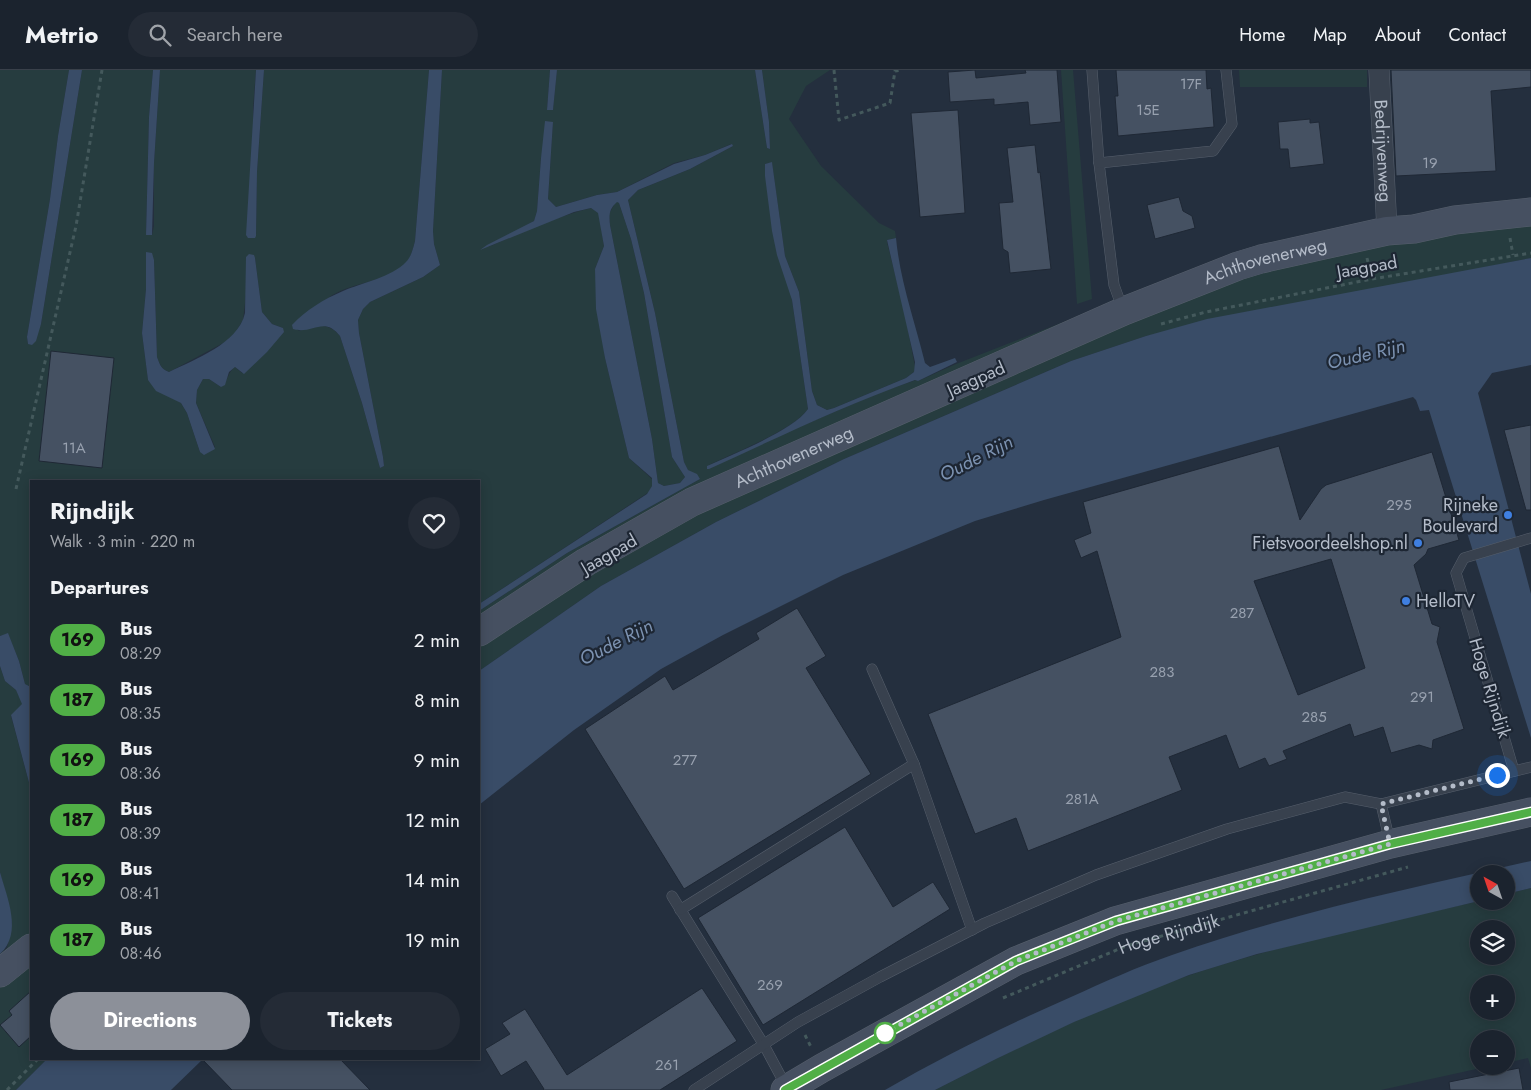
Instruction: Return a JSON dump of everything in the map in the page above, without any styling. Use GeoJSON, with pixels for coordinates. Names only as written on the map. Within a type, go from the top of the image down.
{"type":"FeatureCollection","features":[{"type":"Feature","properties":{"kind":"street","name":"Bedrijvenweg"},"geometry":{"type":"LineString","coordinates":[[1379,70],[1387,232]]}},
{"type":"Feature","properties":{"kind":"street","name":"Achthovenerweg"},"geometry":{"type":"LineString","coordinates":[[480,631],[586,562],[692,502],[1124,311],[1238,266],[1261,259],[1387,232],[1414,229],[1456,220],[1531,212]]}},
{"type":"Feature","properties":{"kind":"street","name":"Achthovenerweg"},"geometry":{"type":"LineString","coordinates":[[1414,229],[1460,235],[1518,238]]}},
{"type":"Feature","properties":{"kind":"street","name":"Hoge Rijndijk"},"geometry":{"type":"LineString","coordinates":[[786,1089],[1016,961],[1097,928],[1390,844],[1531,812]]}},
{"type":"Feature","properties":{"kind":"street"},"geometry":{"type":"LineString","coordinates":[[0,973],[30,949]]}},
{"type":"Feature","properties":{"kind":"lane"},"geometry":{"type":"LineString","coordinates":[[1092,70],[1099,163],[1114,285],[1124,311]]}},
{"type":"Feature","properties":{"kind":"lane"},"geometry":{"type":"LineString","coordinates":[[1099,163],[1213,151],[1232,124],[1226,70]]}},
{"type":"Feature","properties":{"kind":"lane","name":"Hoge Rijndijk"},"geometry":{"type":"LineString","coordinates":[[1514,771],[1456,573],[1464,558],[1531,538]]}},
{"type":"Feature","properties":{"kind":"lane"},"geometry":{"type":"LineString","coordinates":[[872,670],[914,764],[972,930]]}},
{"type":"Feature","properties":{"kind":"lane"},"geometry":{"type":"LineString","coordinates":[[680,910],[914,764]]}},
{"type":"Feature","properties":{"kind":"lane"},"geometry":{"type":"LineString","coordinates":[[694,1090],[798,1022],[972,930],[1096,876],[1227,829],[1345,797],[1381,804],[1531,766]]}},
{"type":"Feature","properties":{"kind":"lane"},"geometry":{"type":"LineString","coordinates":[[1381,804],[1390,844]]}},
{"type":"Feature","properties":{"kind":"lane","name":"Hoge Rijndijk"},"geometry":{"type":"LineString","coordinates":[[672,896],[764,1045],[786,1089]]}},
{"type":"Feature","properties":{"kind":"path"},"geometry":{"type":"LineString","coordinates":[[16,490],[76,226],[102,70]]}},
{"type":"Feature","properties":{"kind":"path"},"geometry":{"type":"LineString","coordinates":[[834,70],[839,120],[890,102],[895,71],[901,70]]}},
{"type":"Feature","properties":{"kind":"path","name":"Jaagpad"},"geometry":{"type":"LineString","coordinates":[[1161,324],[1225,308],[1372,279],[1518,238],[1531,253]]}},
{"type":"Feature","properties":{"kind":"path","name":"Hoge Rijndijk"},"geometry":{"type":"LineString","coordinates":[[995,1001],[1126,946],[1414,865]]}},
{"type":"Feature","properties":{"kind":"path"},"geometry":{"type":"LineString","coordinates":[[7,1090],[37,1060]]}},
{"type":"Feature","properties":{"kind":"green space"},"geometry":{"type":"Polygon","coordinates":[[[0,70],[69,70],[27,337],[28,344],[41,324],[82,70],[153,70],[149,117],[146,235],[152,235],[154,226],[154,163],[160,70],[256,70],[253,108],[256,236],[257,172],[264,70],[429,70],[415,241],[409,258],[398,270],[388,275],[336,293],[320,306],[298,331],[321,326],[331,328],[340,336],[362,403],[380,468],[384,466],[383,457],[358,320],[363,309],[370,302],[423,277],[440,265],[434,244],[433,231],[442,70],[550,70],[547,110],[553,110],[557,70],[755,70],[767,148],[770,149],[769,122],[762,70],[830,70],[806,86],[789,119],[821,166],[879,223],[895,231],[896,238],[887,240],[887,242],[905,314],[915,367],[914,372],[906,378],[834,408],[827,410],[817,405],[812,391],[799,292],[785,256],[772,163],[765,164],[792,300],[808,409],[800,417],[776,433],[707,466],[881,392],[916,380],[918,381],[956,364],[1097,309],[1531,204],[1531,258],[1146,336],[1071,361],[844,459],[716,522],[601,586],[480,670],[480,610],[567,553],[700,479],[688,470],[684,462],[655,313],[628,200],[638,190],[690,169],[733,146],[731,144],[705,155],[674,163],[617,192],[597,195],[556,207],[548,199],[553,122],[541,158],[537,211],[534,221],[488,247],[539,225],[591,208],[599,213],[604,246],[595,269],[605,358],[629,458],[652,479],[652,486],[649,492],[480,603],[480,480],[30,480],[30,686],[25,684],[19,661],[8,634],[0,636],[0,70]],[[146,252],[146,289],[142,333],[148,380],[181,403],[187,413],[200,452],[215,447],[196,403],[197,390],[203,379],[209,379],[221,387],[232,369],[235,367],[242,373],[283,328],[272,324],[262,312],[255,258],[246,295],[243,320],[235,333],[225,342],[169,372],[164,370],[157,357],[154,260],[146,252]]]}},
{"type":"Feature","properties":{"kind":"green space"},"geometry":{"type":"Polygon","coordinates":[[[1061,70],[1073,70],[1092,299],[1077,304],[1061,70]]]}},
{"type":"Feature","properties":{"kind":"green space"},"geometry":{"type":"Polygon","coordinates":[[[1239,70],[1367,70],[1367,87],[1240,87],[1239,70]]]}},
{"type":"Feature","properties":{"kind":"green space"},"geometry":{"type":"Polygon","coordinates":[[[616,201],[619,203],[631,239],[644,293],[672,457],[685,477],[680,483],[664,486],[658,483],[652,439],[610,225],[609,214],[616,201]]]}},
{"type":"Feature","properties":{"kind":"green space"},"geometry":{"type":"Polygon","coordinates":[[[0,666],[5,681],[16,690],[23,704],[11,716],[30,786],[30,1060],[46,1060],[16,1090],[0,1090],[0,954],[7,948],[12,923],[0,872],[0,666]]]}},
{"type":"Feature","properties":{"kind":"green space"},"geometry":{"type":"Polygon","coordinates":[[[1531,888],[1531,1068],[1528,1058],[1515,1061],[1515,1030],[1470,1030],[1470,1070],[1381,1090],[935,1090],[1093,1013],[1157,987],[1261,953],[1470,903],[1470,910],[1515,910],[1515,892],[1531,888]]]}},
{"type":"Feature","properties":{"kind":"water"},"geometry":{"type":"Polygon","coordinates":[[[69,70],[82,70],[41,324],[36,341],[32,345],[28,344],[27,337],[69,70]]]}},
{"type":"Feature","properties":{"kind":"water"},"geometry":{"type":"Polygon","coordinates":[[[153,70],[160,70],[152,235],[146,235],[149,117],[153,70]]]}},
{"type":"Feature","properties":{"kind":"water"},"geometry":{"type":"Polygon","coordinates":[[[256,70],[264,70],[257,172],[256,236],[255,238],[248,238],[246,235],[256,70]]]}},
{"type":"Feature","properties":{"kind":"water"},"geometry":{"type":"Polygon","coordinates":[[[429,70],[442,70],[433,231],[434,244],[440,265],[423,277],[370,302],[363,309],[358,320],[383,457],[384,466],[380,468],[362,403],[340,336],[329,327],[323,326],[300,330],[293,329],[292,325],[303,314],[322,301],[393,272],[409,258],[415,241],[429,70]]]}},
{"type":"Feature","properties":{"kind":"water"},"geometry":{"type":"Polygon","coordinates":[[[550,70],[557,70],[553,110],[547,110],[550,70]]]}},
{"type":"Feature","properties":{"kind":"water"},"geometry":{"type":"Polygon","coordinates":[[[755,70],[762,70],[769,122],[770,149],[767,148],[755,70]]]}},
{"type":"Feature","properties":{"kind":"water"},"geometry":{"type":"Polygon","coordinates":[[[545,121],[553,122],[548,199],[556,207],[597,195],[617,192],[674,164],[705,155],[732,144],[733,146],[690,169],[638,190],[628,200],[655,313],[684,462],[688,470],[697,474],[700,479],[567,553],[480,610],[480,603],[647,494],[652,486],[652,478],[629,458],[605,358],[596,309],[595,269],[604,246],[598,213],[591,208],[574,212],[480,250],[534,221],[537,211],[545,121]],[[617,202],[611,210],[610,225],[652,439],[658,483],[664,486],[680,483],[685,477],[672,457],[644,293],[631,239],[619,203],[617,202]]]}},
{"type":"Feature","properties":{"kind":"water"},"geometry":{"type":"Polygon","coordinates":[[[772,162],[785,256],[799,292],[812,391],[817,405],[827,410],[834,408],[906,378],[914,372],[915,362],[887,240],[896,238],[904,286],[925,363],[930,367],[955,358],[957,362],[918,381],[915,380],[837,411],[707,469],[707,466],[776,434],[789,426],[808,409],[792,300],[777,255],[772,231],[765,164],[772,162]]]}},
{"type":"Feature","properties":{"kind":"water"},"geometry":{"type":"Polygon","coordinates":[[[146,252],[152,253],[154,260],[157,357],[164,370],[169,372],[203,356],[225,342],[241,324],[245,313],[246,257],[249,254],[254,255],[255,258],[262,312],[272,324],[283,328],[284,332],[244,374],[235,367],[229,372],[225,385],[221,387],[209,379],[203,379],[197,390],[196,403],[215,449],[204,455],[200,452],[187,413],[181,403],[156,391],[148,380],[142,333],[146,289],[146,252]]]}},
{"type":"Feature","properties":{"kind":"water","name":"Oude Rijn"},"geometry":{"type":"Polygon","coordinates":[[[1531,258],[1531,365],[1492,373],[1478,393],[1531,594],[1531,738],[1429,410],[1420,411],[1413,397],[975,521],[843,575],[723,635],[661,669],[574,730],[480,804],[480,670],[601,586],[716,522],[844,459],[1071,361],[1146,336],[1207,319],[1531,258]]]}},
{"type":"Feature","properties":{"kind":"water"},"geometry":{"type":"Polygon","coordinates":[[[8,633],[19,661],[25,684],[30,686],[30,786],[11,715],[22,704],[16,690],[5,681],[0,666],[0,636],[8,633]]]}},
{"type":"Feature","properties":{"kind":"water"},"geometry":{"type":"Polygon","coordinates":[[[1531,861],[1531,888],[1515,892],[1514,865],[1531,861]]]}},
{"type":"Feature","properties":{"kind":"water"},"geometry":{"type":"Polygon","coordinates":[[[0,872],[9,904],[12,926],[7,946],[0,954],[0,872]]]}},
{"type":"Feature","properties":{"kind":"water"},"geometry":{"type":"Polygon","coordinates":[[[1470,875],[1470,903],[1257,954],[1189,975],[1074,1022],[935,1090],[885,1090],[1023,1018],[1146,965],[1216,940],[1305,914],[1470,875]]]}},
{"type":"Feature","properties":{"kind":"water"},"geometry":{"type":"Polygon","coordinates":[[[46,1060],[202,1060],[171,1090],[16,1090],[46,1060]]]}},
{"type":"Feature","properties":{"kind":"building"},"geometry":{"type":"Polygon","coordinates":[[[975,70],[976,78],[1026,73],[1025,70],[1057,70],[1061,122],[1030,125],[1028,102],[994,105],[994,99],[950,102],[948,72],[975,70]]]}},
{"type":"Feature","properties":{"kind":"building"},"geometry":{"type":"Polygon","coordinates":[[[1116,70],[1206,70],[1207,89],[1211,88],[1214,127],[1118,136],[1115,96],[1118,96],[1116,70]]]}},
{"type":"Feature","properties":{"kind":"building"},"geometry":{"type":"Polygon","coordinates":[[[1391,70],[1531,70],[1531,87],[1491,91],[1496,171],[1396,176],[1391,70]]]}},
{"type":"Feature","properties":{"kind":"building"},"geometry":{"type":"Polygon","coordinates":[[[958,110],[965,213],[920,217],[911,113],[958,110]]]}},
{"type":"Feature","properties":{"kind":"building"},"geometry":{"type":"Polygon","coordinates":[[[1310,119],[1310,123],[1319,122],[1324,164],[1290,168],[1288,149],[1280,149],[1278,122],[1310,119]]]}},
{"type":"Feature","properties":{"kind":"building"},"geometry":{"type":"Polygon","coordinates":[[[1035,145],[1038,173],[1040,172],[1051,269],[1010,273],[1008,252],[1003,249],[999,203],[1013,202],[1007,148],[1035,145]]]}},
{"type":"Feature","properties":{"kind":"building"},"geometry":{"type":"Polygon","coordinates":[[[1179,197],[1183,211],[1192,216],[1195,228],[1155,239],[1147,205],[1179,197]]]}},
{"type":"Feature","properties":{"kind":"building"},"geometry":{"type":"Polygon","coordinates":[[[51,351],[114,358],[102,468],[39,461],[51,351]]]}},
{"type":"Feature","properties":{"kind":"building"},"geometry":{"type":"Polygon","coordinates":[[[1531,425],[1531,510],[1526,510],[1504,430],[1531,425]]]}},
{"type":"Feature","properties":{"kind":"building"},"geometry":{"type":"Polygon","coordinates":[[[1279,446],[1300,520],[1321,489],[1326,485],[1432,452],[1459,540],[1428,549],[1426,554],[1414,565],[1432,624],[1440,627],[1437,642],[1464,729],[1433,740],[1432,749],[1419,745],[1391,753],[1383,727],[1354,737],[1350,724],[1283,751],[1287,759],[1269,766],[1265,758],[1239,769],[1226,735],[1169,757],[1182,790],[1028,851],[1016,818],[975,834],[928,714],[1121,637],[1097,551],[1081,558],[1074,540],[1091,533],[1083,502],[1279,446]],[[1331,559],[1254,581],[1298,695],[1365,668],[1331,559]]]}},
{"type":"Feature","properties":{"kind":"building"},"geometry":{"type":"Polygon","coordinates":[[[797,608],[826,656],[806,668],[871,774],[684,889],[585,729],[665,676],[673,690],[759,639],[756,633],[797,608]]]}},
{"type":"Feature","properties":{"kind":"building"},"geometry":{"type":"Polygon","coordinates":[[[845,827],[893,907],[933,882],[950,909],[763,1025],[698,918],[845,827]]]}},
{"type":"Feature","properties":{"kind":"building"},"geometry":{"type":"Polygon","coordinates":[[[702,988],[737,1041],[660,1090],[543,1090],[526,1061],[501,1076],[485,1049],[510,1034],[502,1023],[525,1009],[567,1075],[702,988]]]}},
{"type":"Feature","properties":{"kind":"building"},"geometry":{"type":"Polygon","coordinates":[[[30,992],[30,1037],[19,1047],[0,1025],[12,1015],[9,1011],[30,992]]]}},
{"type":"Feature","properties":{"kind":"building"},"geometry":{"type":"Polygon","coordinates":[[[203,1060],[341,1060],[370,1090],[232,1090],[203,1060]]]}},
{"type":"Feature","properties":{"kind":"building"},"geometry":{"type":"Polygon","coordinates":[[[1519,1068],[1523,1090],[1450,1090],[1449,1082],[1484,1075],[1515,1075],[1515,1069],[1519,1068]]]}},
{"type":"Feature","properties":{"kind":"bus line","name":"169"},"geometry":{"type":"LineString","coordinates":[[785,1090],[1016,961],[1116,921],[1390,844],[1531,812]]}},
{"type":"Feature","properties":{"kind":"place","name":"Rijneke Boulevard"},"geometry":{"type":"Point","coordinates":[1508,515]}},
{"type":"Feature","properties":{"kind":"place","name":"Fietsvoordeelshop.nl"},"geometry":{"type":"Point","coordinates":[1418,543]}},
{"type":"Feature","properties":{"kind":"place","name":"HelloTV"},"geometry":{"type":"Point","coordinates":[1406,601]}},
{"type":"Feature","properties":{"kind":"route"},"geometry":{"type":"LineString","coordinates":[[885,1033],[1016,961],[1116,921],[1390,844],[1381,804],[1497,775]]}}]}
